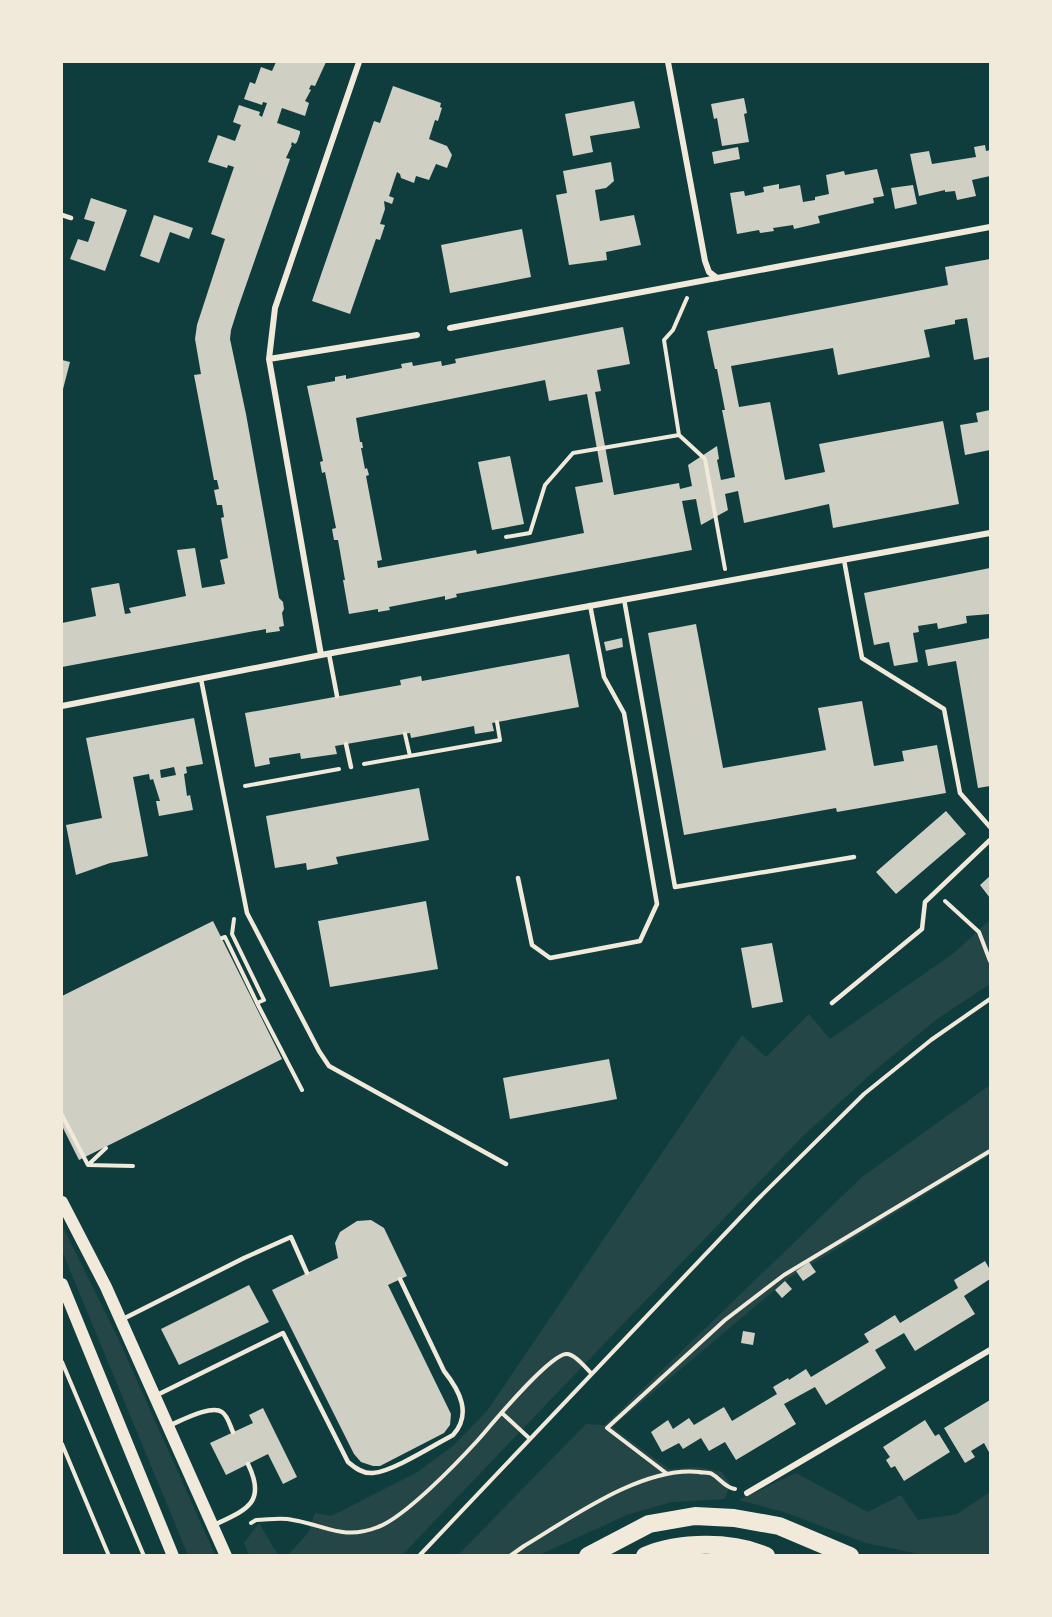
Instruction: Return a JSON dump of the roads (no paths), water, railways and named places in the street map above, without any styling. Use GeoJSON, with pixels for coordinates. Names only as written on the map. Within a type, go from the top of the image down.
{"type":"FeatureCollection","features":[{"type":"Feature","properties":{"kind":"highway"},"geometry":{"type":"LineString","coordinates":[[588,1556],[649,1524],[695,1516],[734,1518],[779,1526],[850,1556]]}},
{"type":"Feature","properties":{"kind":"highway"},"geometry":{"type":"LineString","coordinates":[[645,1556],[686,1546],[722,1544],[752,1549],[766,1556]]}},
{"type":"Feature","properties":{"kind":"main road"},"geometry":{"type":"LineString","coordinates":[[62,1202],[106,1287],[226,1556]]}},
{"type":"Feature","properties":{"kind":"main road"},"geometry":{"type":"LineString","coordinates":[[62,1284],[173,1556]]}},
{"type":"Feature","properties":{"kind":"street"},"geometry":{"type":"LineString","coordinates":[[321,655],[269,358],[275,308],[359,62]]}},
{"type":"Feature","properties":{"kind":"street"},"geometry":{"type":"LineString","coordinates":[[668,62],[705,261],[709,272],[717,278]]}},
{"type":"Feature","properties":{"kind":"street"},"geometry":{"type":"LineString","coordinates":[[450,328],[990,227]]}},
{"type":"Feature","properties":{"kind":"street"},"geometry":{"type":"LineString","coordinates":[[269,358],[417,335]]}},
{"type":"Feature","properties":{"kind":"street"},"geometry":{"type":"LineString","coordinates":[[62,705],[590,605],[990,533]]}},
{"type":"Feature","properties":{"kind":"street"},"geometry":{"type":"LineString","coordinates":[[747,1493],[990,1350]]}},
{"type":"Feature","properties":{"kind":"lane"},"geometry":{"type":"LineString","coordinates":[[62,215],[71,218]]}},
{"type":"Feature","properties":{"kind":"lane"},"geometry":{"type":"LineString","coordinates":[[844,560],[862,658],[944,709],[960,793],[990,827]]}},
{"type":"Feature","properties":{"kind":"lane"},"geometry":{"type":"LineString","coordinates":[[624,599],[675,887],[854,857]]}},
{"type":"Feature","properties":{"kind":"lane"},"geometry":{"type":"LineString","coordinates":[[518,878],[532,945],[549,958],[640,941],[657,904],[624,713],[604,677],[590,605]]}},
{"type":"Feature","properties":{"kind":"lane"},"geometry":{"type":"LineString","coordinates":[[329,654],[337,696]]}},
{"type":"Feature","properties":{"kind":"lane"},"geometry":{"type":"LineString","coordinates":[[201,680],[247,913],[319,1052],[329,1066],[506,1164]]}},
{"type":"Feature","properties":{"kind":"lane"},"geometry":{"type":"LineString","coordinates":[[346,744],[351,767]]}},
{"type":"Feature","properties":{"kind":"lane"},"geometry":{"type":"LineString","coordinates":[[832,1003],[922,929],[925,902],[990,840]]}},
{"type":"Feature","properties":{"kind":"lane"},"geometry":{"type":"LineString","coordinates":[[121,1320],[291,1236],[307,1273]]}},
{"type":"Feature","properties":{"kind":"lane"},"geometry":{"type":"LineString","coordinates":[[154,1396],[283,1333],[348,1462],[357,1469],[371,1473],[384,1471],[453,1435],[460,1427],[464,1414],[462,1400],[444,1371],[400,1279]]}},
{"type":"Feature","properties":{"kind":"lane"},"geometry":{"type":"LineString","coordinates":[[168,1426],[209,1409],[217,1409],[226,1417],[233,1432]]}},
{"type":"Feature","properties":{"kind":"lane"},"geometry":{"type":"LineString","coordinates":[[212,1526],[247,1509],[253,1502],[256,1490],[254,1477],[248,1464]]}}]}
